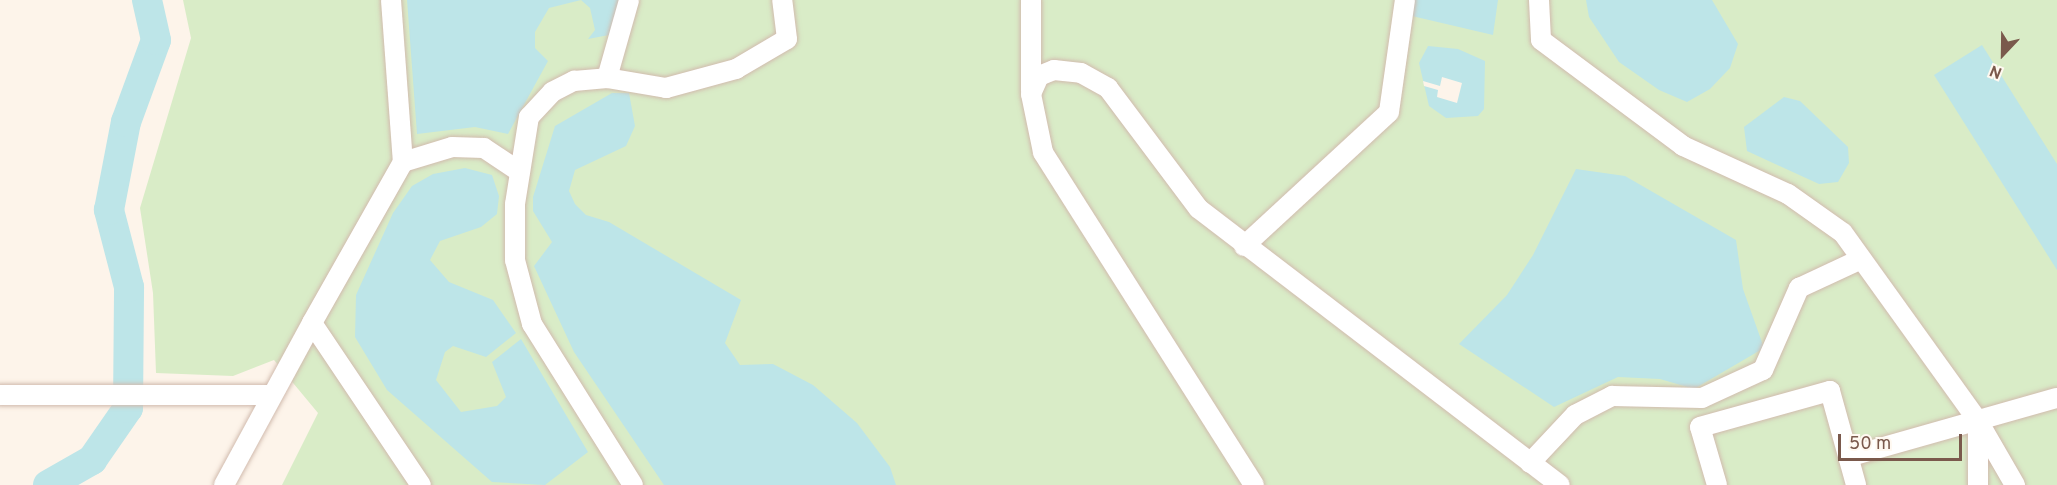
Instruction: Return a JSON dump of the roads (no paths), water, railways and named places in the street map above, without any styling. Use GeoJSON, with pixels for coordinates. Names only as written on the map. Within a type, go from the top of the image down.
{"type":"FeatureCollection","features":[{"type":"Feature","properties":{"kind":"lane"},"geometry":{"type":"LineString","coordinates":[[224,485],[268,394],[312,323],[403,162],[391,0]]}},
{"type":"Feature","properties":{"kind":"lane"},"geometry":{"type":"LineString","coordinates":[[607,78],[629,0]]}},
{"type":"Feature","properties":{"kind":"lane"},"geometry":{"type":"LineString","coordinates":[[633,485],[532,324],[515,260],[520,172],[529,117],[545,100],[574,81],[607,78],[666,88],[736,69],[787,39],[782,0]]}},
{"type":"Feature","properties":{"kind":"lane"},"geometry":{"type":"LineString","coordinates":[[1031,0],[1031,94],[1034,126],[1056,176],[1254,485]]}},
{"type":"Feature","properties":{"kind":"lane"},"geometry":{"type":"LineString","coordinates":[[1244,246],[1389,112],[1405,0]]}},
{"type":"Feature","properties":{"kind":"lane"},"geometry":{"type":"LineString","coordinates":[[1539,0],[1541,40],[1683,146],[1788,194],[1843,233],[1859,260],[1977,421],[2015,485]]}},
{"type":"Feature","properties":{"kind":"lane"},"geometry":{"type":"LineString","coordinates":[[1031,94],[1039,76],[1054,70],[1081,73],[1108,88],[1199,209],[1244,246],[1560,485]]}},
{"type":"Feature","properties":{"kind":"lane"},"geometry":{"type":"LineString","coordinates":[[403,162],[452,147],[484,148],[520,172]]}},
{"type":"Feature","properties":{"kind":"lane"},"geometry":{"type":"LineString","coordinates":[[1530,463],[1575,415],[1612,396],[1702,398],[1763,370],[1799,288],[1859,260]]}},
{"type":"Feature","properties":{"kind":"lane"},"geometry":{"type":"LineString","coordinates":[[312,323],[421,485]]}},
{"type":"Feature","properties":{"kind":"lane"},"geometry":{"type":"LineString","coordinates":[[1717,485],[1700,427],[1830,391],[1856,485]]}},
{"type":"Feature","properties":{"kind":"lane"},"geometry":{"type":"LineString","coordinates":[[0,395],[268,394]]}},
{"type":"Feature","properties":{"kind":"lane"},"geometry":{"type":"LineString","coordinates":[[1848,457],[2057,398]]}},
{"type":"Feature","properties":{"kind":"lane"},"geometry":{"type":"LineString","coordinates":[[1977,421],[1978,485]]}},
{"type":"Feature","properties":{"kind":"water"},"geometry":{"type":"Polygon","coordinates":[[[407,0],[581,0],[549,8],[535,32],[535,48],[548,61],[508,134],[475,127],[417,134],[407,0]]]}},
{"type":"Feature","properties":{"kind":"water"},"geometry":{"type":"Polygon","coordinates":[[[581,0],[619,0],[619,8],[609,35],[588,39],[595,30],[590,8],[581,0]]]}},
{"type":"Feature","properties":{"kind":"water"},"geometry":{"type":"Polygon","coordinates":[[[1414,0],[1498,0],[1493,35],[1412,16],[1414,0]]]}},
{"type":"Feature","properties":{"kind":"water"},"geometry":{"type":"Polygon","coordinates":[[[1586,0],[1712,0],[1738,44],[1730,68],[1710,89],[1687,102],[1659,90],[1619,62],[1589,17],[1586,0]]]}},
{"type":"Feature","properties":{"kind":"water"},"geometry":{"type":"Polygon","coordinates":[[[1982,45],[2057,164],[2057,270],[1934,75],[1982,45]]]}},
{"type":"Feature","properties":{"kind":"water"},"geometry":{"type":"Polygon","coordinates":[[[1428,46],[1458,49],[1485,61],[1484,109],[1478,116],[1446,118],[1429,106],[1419,63],[1428,46]]]}},
{"type":"Feature","properties":{"kind":"water"},"geometry":{"type":"Polygon","coordinates":[[[612,93],[629,93],[635,126],[626,146],[575,170],[569,191],[575,204],[586,215],[609,222],[741,300],[725,343],[740,365],[773,364],[813,385],[857,423],[890,467],[896,485],[664,485],[574,352],[534,266],[552,242],[533,211],[533,197],[555,126],[612,93]]]}},
{"type":"Feature","properties":{"kind":"water"},"geometry":{"type":"Polygon","coordinates":[[[1784,97],[1800,101],[1848,147],[1849,163],[1838,182],[1819,184],[1747,151],[1744,127],[1784,97]]]}},
{"type":"Feature","properties":{"kind":"water"},"geometry":{"type":"Polygon","coordinates":[[[465,168],[492,175],[499,196],[497,214],[481,227],[440,241],[430,260],[449,282],[493,300],[516,333],[486,357],[453,346],[445,352],[436,380],[461,412],[497,406],[506,397],[492,362],[521,339],[588,452],[545,485],[492,482],[387,390],[355,337],[356,295],[393,213],[412,186],[433,174],[465,168]]]}},
{"type":"Feature","properties":{"kind":"water"},"geometry":{"type":"Polygon","coordinates":[[[1576,169],[1625,176],[1736,240],[1743,289],[1764,348],[1694,389],[1660,379],[1618,377],[1554,407],[1459,344],[1507,295],[1533,255],[1576,169]]]}},
{"type":"Feature","properties":{"kind":"waterway"},"geometry":{"type":"LineString","coordinates":[[48,485],[92,460],[128,408],[129,287],[109,210],[126,122],[156,40],[147,0]]}}]}
